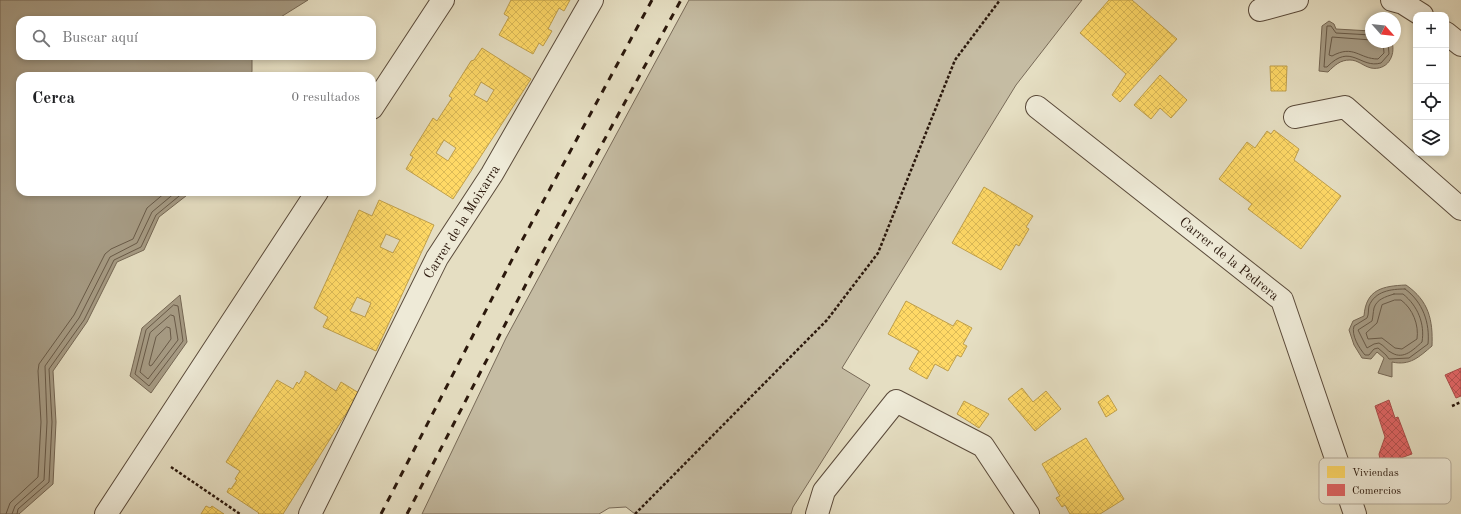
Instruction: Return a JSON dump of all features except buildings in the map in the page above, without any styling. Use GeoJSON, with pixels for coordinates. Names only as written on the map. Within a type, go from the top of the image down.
{"type":"FeatureCollection","features":[{"type":"Feature","properties":{"kind":"street"},"geometry":{"type":"LineString","coordinates":[[376,102],[443,0]]}},
{"type":"Feature","properties":{"kind":"street","name":"Carrer de la Moixarra"},"geometry":{"type":"LineString","coordinates":[[310,514],[437,258],[492,174],[592,0]]}},
{"type":"Feature","properties":{"kind":"street"},"geometry":{"type":"LineString","coordinates":[[1260,10],[1298,0]]}},
{"type":"Feature","properties":{"kind":"street"},"geometry":{"type":"LineString","coordinates":[[1392,0],[1403,3],[1417,12]]}},
{"type":"Feature","properties":{"kind":"street"},"geometry":{"type":"LineString","coordinates":[[1449,36],[1461,45]]}},
{"type":"Feature","properties":{"kind":"street","name":"Carrer de la Pedrera"},"geometry":{"type":"LineString","coordinates":[[1038,107],[1282,300],[1336,458]]}},
{"type":"Feature","properties":{"kind":"street"},"geometry":{"type":"LineString","coordinates":[[1295,118],[1345,107],[1461,209]]}},
{"type":"Feature","properties":{"kind":"street"},"geometry":{"type":"LineString","coordinates":[[106,514],[314,196]]}},
{"type":"Feature","properties":{"kind":"street"},"geometry":{"type":"LineString","coordinates":[[817,514],[824,491],[896,401],[983,446],[1028,514]]}},
{"type":"Feature","properties":{"kind":"street","name":"Carrer de la Pedrera"},"geometry":{"type":"LineString","coordinates":[[1352,504],[1355,514]]}},
{"type":"Feature","properties":{"kind":"path"},"geometry":{"type":"LineString","coordinates":[[635,514],[827,320],[878,253],[955,60],[1000,0]]}},
{"type":"Feature","properties":{"kind":"path"},"geometry":{"type":"LineString","coordinates":[[1452,406],[1461,402]]}},
{"type":"Feature","properties":{"kind":"path"},"geometry":{"type":"LineString","coordinates":[[148,451],[240,514]]}},
{"type":"Feature","properties":{"kind":"shaded area"},"geometry":{"type":"Polygon","coordinates":[[[689,0],[1082,0],[1016,85],[842,368],[870,385],[793,507],[791,514],[635,514],[626,507],[609,508],[599,514],[422,514],[506,338],[689,0]]]}},
{"type":"Feature","properties":{"kind":"water"},"geometry":{"type":"Polygon","coordinates":[[[0,0],[308,0],[282,16],[16,16],[16,60],[252,60],[252,71],[16,72],[16,196],[186,196],[159,217],[144,250],[117,262],[87,322],[53,371],[56,422],[53,484],[19,514],[0,514],[0,0]]]}},
{"type":"Feature","properties":{"kind":"water"},"geometry":{"type":"Polygon","coordinates":[[[1329,21],[1334,24],[1336,29],[1365,31],[1365,48],[1393,48],[1391,57],[1386,65],[1377,68],[1368,67],[1356,61],[1346,60],[1338,63],[1328,72],[1319,71],[1322,26],[1329,21]]]}},
{"type":"Feature","properties":{"kind":"water"},"geometry":{"type":"Polygon","coordinates":[[[1406,285],[1414,291],[1425,304],[1432,328],[1432,346],[1414,360],[1409,362],[1392,362],[1392,377],[1378,373],[1384,358],[1377,352],[1371,359],[1362,358],[1354,345],[1349,330],[1353,321],[1364,316],[1365,307],[1368,300],[1377,291],[1390,286],[1406,285]]]}},
{"type":"Feature","properties":{"kind":"water"},"geometry":{"type":"Polygon","coordinates":[[[180,295],[187,342],[151,393],[130,376],[142,328],[180,295]]]}},
{"type":"Feature","properties":{"kind":"railway"},"geometry":{"type":"LineString","coordinates":[[381,514],[518,248],[652,0]]}},
{"type":"Feature","properties":{"kind":"railway"},"geometry":{"type":"LineString","coordinates":[[407,514],[539,259],[681,0]]}}]}
